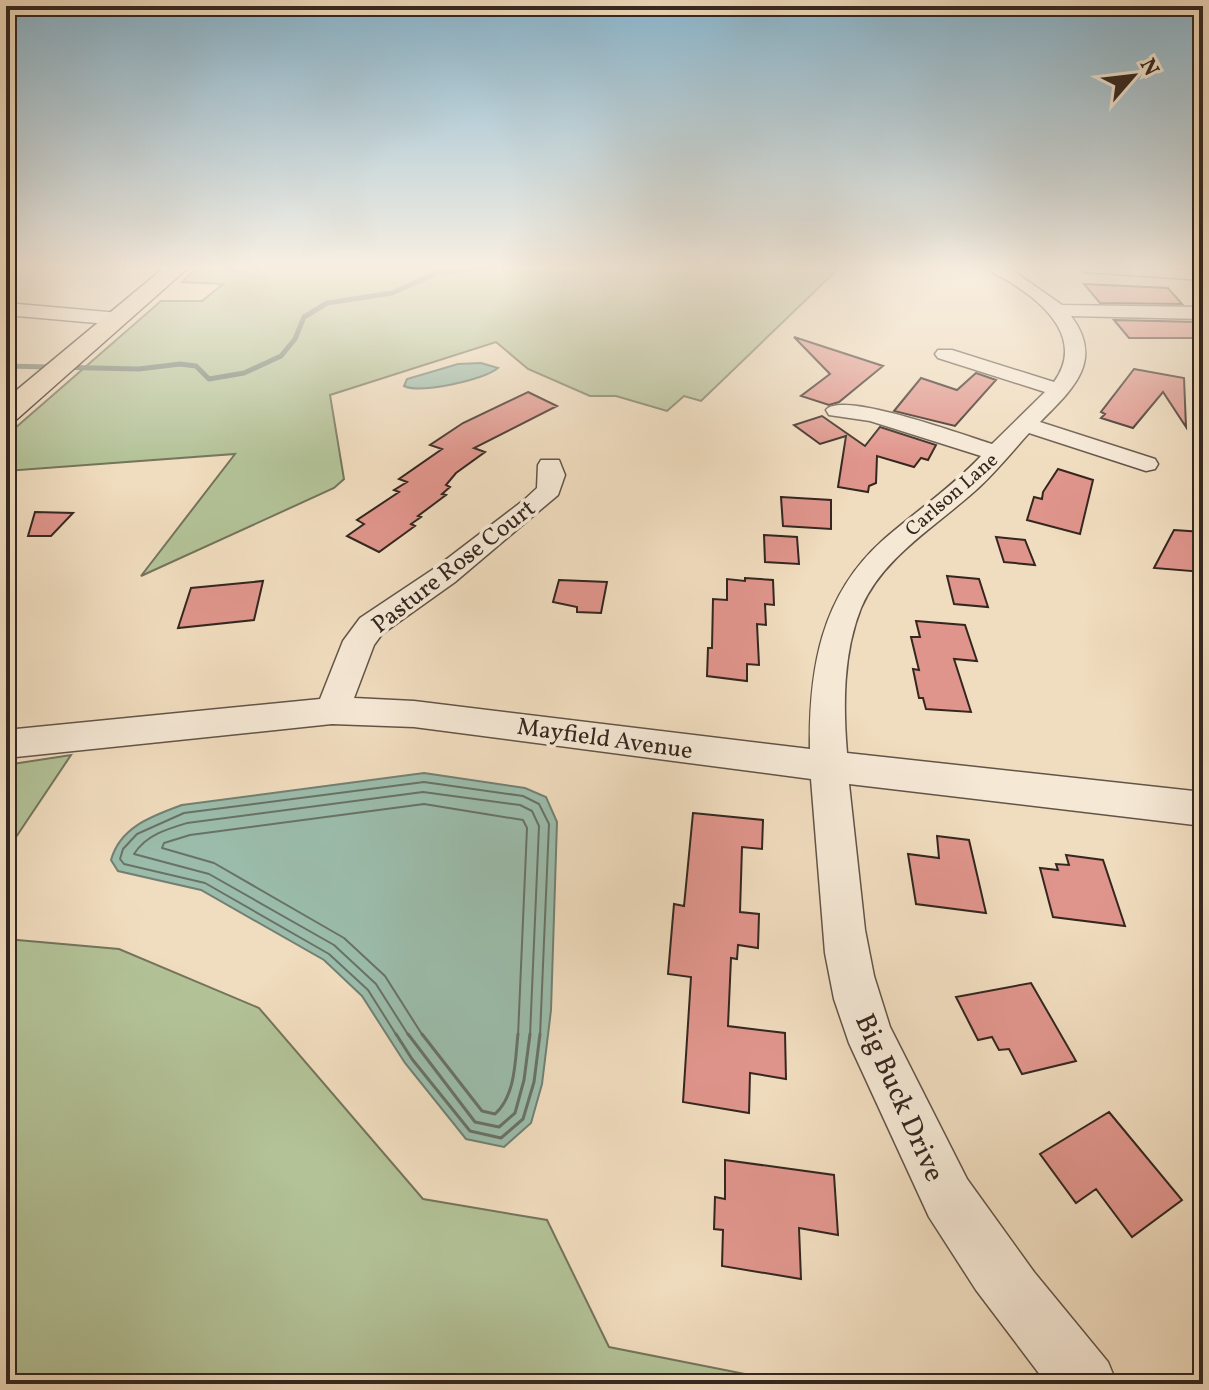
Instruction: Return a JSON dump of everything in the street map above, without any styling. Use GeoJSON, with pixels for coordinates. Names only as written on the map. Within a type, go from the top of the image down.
{"type":"FeatureCollection","features":[{"type":"Feature","properties":{"kind":"main road"},"geometry":{"type":"LineString","coordinates":[[6,414],[104,332]]}},
{"type":"Feature","properties":{"kind":"street","name":"Carlson Lane"},"geometry":{"type":"LineString","coordinates":[[829,765],[828,674],[839,625],[856,589],[879,558],[943,506],[1059,390],[1073,370],[1077,351],[1072,332]]}},
{"type":"Feature","properties":{"kind":"street"},"geometry":{"type":"LineString","coordinates":[[945,354],[1059,390]]}},
{"type":"Feature","properties":{"kind":"street"},"geometry":{"type":"LineString","coordinates":[[837,410],[873,415],[998,454]]}},
{"type":"Feature","properties":{"kind":"street"},"geometry":{"type":"LineString","coordinates":[[1024,424],[1146,464]]}},
{"type":"Feature","properties":{"kind":"street","name":"Pasture Rose Court"},"geometry":{"type":"LineString","coordinates":[[332,711],[359,641],[371,626],[445,575],[533,506],[549,490],[550,465]]}},
{"type":"Feature","properties":{"kind":"street","name":"Mayfield Avenue"},"geometry":{"type":"LineString","coordinates":[[6,744],[332,711],[414,714],[1203,809]]}},
{"type":"Feature","properties":{"kind":"street","name":"Big Buck Drive"},"geometry":{"type":"LineString","coordinates":[[829,765],[842,925],[858,1001],[890,1081],[946,1195],[1021,1306],[1086,1384]]}},
{"type":"Feature","properties":{"kind":"shaded area"},"geometry":{"type":"Polygon","coordinates":[[[126,332],[773,332],[701,401],[684,396],[667,411],[616,396],[590,396],[528,369],[496,342],[330,395],[344,479],[334,488],[141,576],[235,454],[6,471],[6,436],[126,332]]]}},
{"type":"Feature","properties":{"kind":"shaded area"},"geometry":{"type":"Polygon","coordinates":[[[71,755],[6,852],[6,765],[71,755]]]}},
{"type":"Feature","properties":{"kind":"shaded area"},"geometry":{"type":"Polygon","coordinates":[[[6,939],[119,949],[259,1008],[423,1199],[547,1220],[609,1347],[796,1384],[6,1384],[6,939]]]}},
{"type":"Feature","properties":{"kind":"water"},"geometry":{"type":"Polygon","coordinates":[[[481,363],[498,368],[480,377],[452,384],[423,388],[404,386],[407,379],[458,364],[481,363]]]}},
{"type":"Feature","properties":{"kind":"water"},"geometry":{"type":"Polygon","coordinates":[[[424,773],[525,788],[546,797],[557,822],[551,1010],[542,1084],[531,1123],[504,1147],[466,1139],[405,1063],[362,996],[324,960],[201,890],[118,871],[111,860],[122,839],[139,824],[182,805],[424,773]]]}},
{"type":"Feature","properties":{"kind":"building"},"geometry":{"type":"Polygon","coordinates":[[[1124,332],[1203,332],[1203,338],[1129,338],[1124,332]]]}},
{"type":"Feature","properties":{"kind":"building"},"geometry":{"type":"Polygon","coordinates":[[[794,337],[883,366],[839,402],[829,405],[801,396],[830,374],[794,337]]]}},
{"type":"Feature","properties":{"kind":"building"},"geometry":{"type":"Polygon","coordinates":[[[1134,369],[1184,378],[1186,427],[1163,392],[1133,428],[1101,418],[1105,414],[1101,412],[1134,369]]]}},
{"type":"Feature","properties":{"kind":"building"},"geometry":{"type":"Polygon","coordinates":[[[976,373],[996,380],[955,426],[894,411],[921,378],[957,390],[976,373]]]}},
{"type":"Feature","properties":{"kind":"building"},"geometry":{"type":"Polygon","coordinates":[[[528,392],[557,406],[474,448],[485,452],[456,473],[446,485],[450,487],[442,494],[446,495],[418,516],[421,517],[411,524],[415,526],[379,552],[347,536],[364,524],[357,520],[399,492],[394,490],[407,482],[399,479],[442,449],[430,445],[463,423],[528,392]]]}},
{"type":"Feature","properties":{"kind":"building"},"geometry":{"type":"Polygon","coordinates":[[[822,416],[865,446],[880,427],[936,445],[928,460],[921,458],[914,467],[877,456],[876,483],[869,486],[868,492],[838,487],[846,436],[820,444],[794,425],[822,416]]]}},
{"type":"Feature","properties":{"kind":"building"},"geometry":{"type":"Polygon","coordinates":[[[1058,469],[1093,480],[1080,534],[1027,520],[1034,497],[1042,499],[1043,492],[1058,469]]]}},
{"type":"Feature","properties":{"kind":"building"},"geometry":{"type":"Polygon","coordinates":[[[781,497],[831,500],[831,529],[783,526],[781,497]]]}},
{"type":"Feature","properties":{"kind":"building"},"geometry":{"type":"Polygon","coordinates":[[[35,512],[73,513],[51,536],[28,536],[35,512]]]}},
{"type":"Feature","properties":{"kind":"building"},"geometry":{"type":"Polygon","coordinates":[[[1174,530],[1203,532],[1203,572],[1154,568],[1174,530]]]}},
{"type":"Feature","properties":{"kind":"building"},"geometry":{"type":"Polygon","coordinates":[[[764,535],[797,537],[799,564],[765,562],[764,535]]]}},
{"type":"Feature","properties":{"kind":"building"},"geometry":{"type":"Polygon","coordinates":[[[996,537],[1025,540],[1035,565],[1004,562],[996,537]]]}},
{"type":"Feature","properties":{"kind":"building"},"geometry":{"type":"Polygon","coordinates":[[[947,576],[979,579],[988,607],[954,604],[947,576]]]}},
{"type":"Feature","properties":{"kind":"building"},"geometry":{"type":"Polygon","coordinates":[[[745,578],[773,580],[774,605],[765,604],[766,625],[757,624],[759,665],[747,664],[747,681],[707,676],[708,648],[712,648],[713,599],[727,600],[727,579],[745,581],[745,578]]]}},
{"type":"Feature","properties":{"kind":"building"},"geometry":{"type":"Polygon","coordinates":[[[559,580],[607,582],[601,613],[577,612],[577,607],[553,602],[559,580]]]}},
{"type":"Feature","properties":{"kind":"building"},"geometry":{"type":"Polygon","coordinates":[[[263,581],[254,620],[178,628],[191,588],[263,581]]]}},
{"type":"Feature","properties":{"kind":"building"},"geometry":{"type":"Polygon","coordinates":[[[916,621],[965,625],[977,661],[954,659],[971,712],[926,709],[923,698],[919,698],[913,669],[919,670],[911,637],[920,637],[916,621]]]}},
{"type":"Feature","properties":{"kind":"building"},"geometry":{"type":"Polygon","coordinates":[[[693,813],[763,820],[762,849],[742,847],[740,912],[759,914],[758,948],[738,945],[737,959],[731,958],[728,1026],[785,1033],[786,1079],[750,1073],[749,1113],[683,1102],[691,977],[668,974],[674,904],[684,906],[693,813]]]}},
{"type":"Feature","properties":{"kind":"building"},"geometry":{"type":"Polygon","coordinates":[[[937,836],[969,840],[986,913],[916,904],[908,854],[939,858],[937,836]]]}},
{"type":"Feature","properties":{"kind":"building"},"geometry":{"type":"Polygon","coordinates":[[[1066,855],[1103,860],[1125,926],[1053,917],[1040,868],[1058,870],[1056,864],[1069,865],[1066,855]]]}},
{"type":"Feature","properties":{"kind":"building"},"geometry":{"type":"Polygon","coordinates":[[[1031,983],[1076,1061],[1022,1074],[1009,1049],[999,1050],[992,1037],[978,1040],[956,997],[1031,983]]]}},
{"type":"Feature","properties":{"kind":"building"},"geometry":{"type":"Polygon","coordinates":[[[1109,1112],[1182,1200],[1132,1237],[1096,1189],[1076,1203],[1040,1154],[1109,1112]]]}},
{"type":"Feature","properties":{"kind":"building"},"geometry":{"type":"Polygon","coordinates":[[[725,1160],[834,1175],[838,1235],[799,1228],[801,1279],[722,1266],[723,1230],[714,1229],[715,1197],[725,1199],[725,1160]]]}},
{"type":"Feature","properties":{"kind":"waterway"},"geometry":{"type":"LineString","coordinates":[[6,366],[139,369],[180,364],[196,366],[209,379],[244,373],[281,356],[298,332]]}}]}
